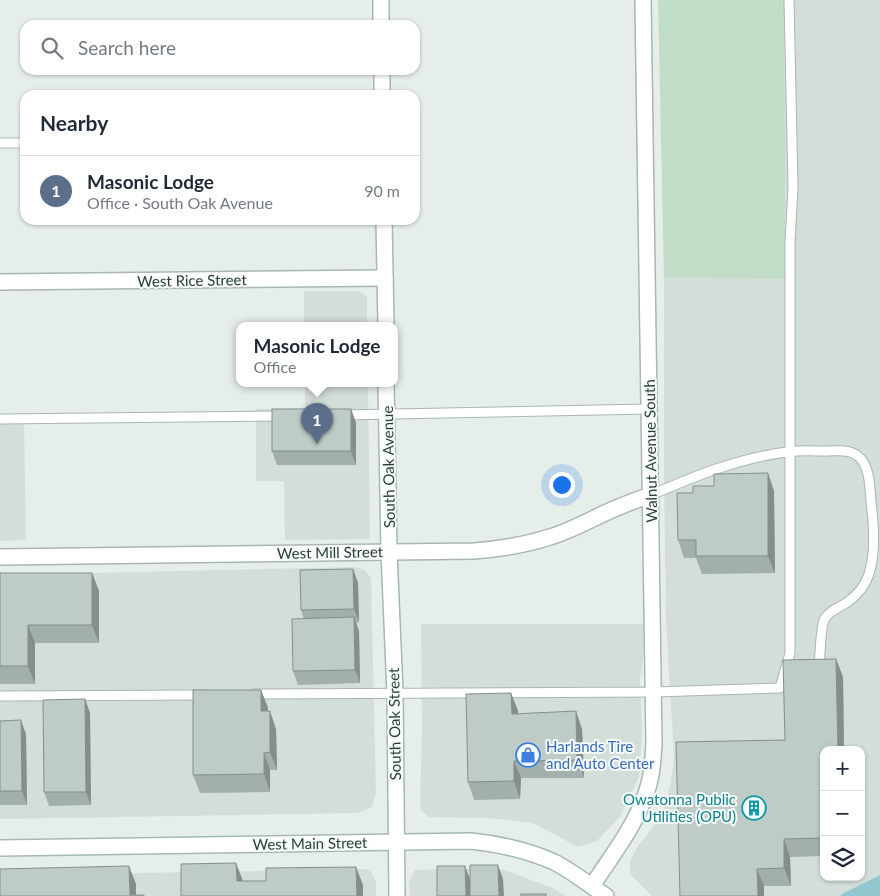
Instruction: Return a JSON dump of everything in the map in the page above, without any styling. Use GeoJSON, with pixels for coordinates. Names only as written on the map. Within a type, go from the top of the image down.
{"type":"FeatureCollection","features":[{"type":"Feature","properties":{"kind":"street"},"geometry":{"type":"LineString","coordinates":[[381,0],[381,20]]}},
{"type":"Feature","properties":{"kind":"street","name":"Walnut Avenue South"},"geometry":{"type":"LineString","coordinates":[[592,886],[635,820],[646,796],[654,752],[644,0]]}},
{"type":"Feature","properties":{"kind":"street"},"geometry":{"type":"LineString","coordinates":[[382,75],[382,90]]}},
{"type":"Feature","properties":{"kind":"street"},"geometry":{"type":"LineString","coordinates":[[384,225],[386,322]]}},
{"type":"Feature","properties":{"kind":"street","name":"West Rice Street"},"geometry":{"type":"LineString","coordinates":[[0,282],[385,278]]}},
{"type":"Feature","properties":{"kind":"street","name":"South Oak Avenue"},"geometry":{"type":"LineString","coordinates":[[386,387],[389,552]]}},
{"type":"Feature","properties":{"kind":"street","name":"West Mill Street"},"geometry":{"type":"LineString","coordinates":[[0,557],[474,551],[519,546],[552,537],[581,526],[614,509],[651,495]]}},
{"type":"Feature","properties":{"kind":"street","name":"South Oak Street"},"geometry":{"type":"LineString","coordinates":[[389,552],[394,693],[397,896]]}},
{"type":"Feature","properties":{"kind":"street","name":"West Main Street"},"geometry":{"type":"LineString","coordinates":[[0,848],[471,841],[500,844],[528,852],[555,863],[606,896]]}},
{"type":"Feature","properties":{"kind":"lane"},"geometry":{"type":"LineString","coordinates":[[249,694],[654,692],[780,688],[790,653],[790,242],[793,188],[789,0]]}},
{"type":"Feature","properties":{"kind":"lane"},"geometry":{"type":"LineString","coordinates":[[0,143],[20,143]]}},
{"type":"Feature","properties":{"kind":"lane"},"geometry":{"type":"LineString","coordinates":[[337,415],[649,409]]}},
{"type":"Feature","properties":{"kind":"lane"},"geometry":{"type":"LineString","coordinates":[[0,420],[297,416]]}},
{"type":"Feature","properties":{"kind":"lane"},"geometry":{"type":"LineString","coordinates":[[651,495],[712,470],[756,458],[791,452],[850,451],[861,459],[869,480],[873,560],[869,576],[861,589],[848,602],[837,607],[824,619],[819,678]]}},
{"type":"Feature","properties":{"kind":"lane"},"geometry":{"type":"LineString","coordinates":[[0,696],[219,695]]}},
{"type":"Feature","properties":{"kind":"shaded area"},"geometry":{"type":"Polygon","coordinates":[[[784,0],[880,0],[880,875],[840,896],[652,896],[630,874],[630,861],[637,847],[651,830],[664,808],[671,782],[674,757],[666,622],[664,277],[786,279],[784,0]]]}},
{"type":"Feature","properties":{"kind":"shaded area"},"geometry":{"type":"Polygon","coordinates":[[[304,291],[359,291],[367,297],[367,322],[304,322],[304,291]]]}},
{"type":"Feature","properties":{"kind":"shaded area"},"geometry":{"type":"Polygon","coordinates":[[[305,387],[368,387],[370,539],[285,540],[284,481],[256,481],[256,409],[305,408],[305,387]]]}},
{"type":"Feature","properties":{"kind":"shaded area"},"geometry":{"type":"Polygon","coordinates":[[[0,424],[24,424],[26,540],[0,541],[0,424]]]}},
{"type":"Feature","properties":{"kind":"shaded area"},"geometry":{"type":"Polygon","coordinates":[[[354,567],[364,569],[371,578],[376,793],[372,807],[358,813],[0,819],[0,575],[354,567]]]}},
{"type":"Feature","properties":{"kind":"shaded area"},"geometry":{"type":"Polygon","coordinates":[[[421,624],[644,624],[643,660],[640,680],[642,734],[639,777],[620,817],[597,841],[578,847],[533,823],[489,818],[428,817],[420,809],[422,728],[421,624]]]}},
{"type":"Feature","properties":{"kind":"shaded area"},"geometry":{"type":"Polygon","coordinates":[[[366,869],[371,872],[376,881],[376,896],[0,896],[0,872],[20,875],[366,869]]]}},
{"type":"Feature","properties":{"kind":"shaded area"},"geometry":{"type":"Polygon","coordinates":[[[501,869],[553,888],[566,896],[410,896],[409,881],[415,870],[501,869]]]}},
{"type":"Feature","properties":{"kind":"green space"},"geometry":{"type":"Polygon","coordinates":[[[658,0],[784,0],[786,279],[664,277],[658,0]]]}},
{"type":"Feature","properties":{"kind":"water"},"geometry":{"type":"Polygon","coordinates":[[[880,875],[880,896],[840,896],[842,894],[880,875]]]}},
{"type":"Feature","properties":{"kind":"building"},"geometry":{"type":"Polygon","coordinates":[[[272,409],[351,409],[351,451],[272,451],[272,409]]]}},
{"type":"Feature","properties":{"kind":"building"},"geometry":{"type":"Polygon","coordinates":[[[768,473],[768,556],[696,556],[696,540],[678,540],[677,493],[693,493],[693,486],[714,486],[714,474],[768,473]]]}},
{"type":"Feature","properties":{"kind":"building"},"geometry":{"type":"Polygon","coordinates":[[[353,569],[354,609],[301,610],[300,570],[353,569]]]}},
{"type":"Feature","properties":{"kind":"building"},"geometry":{"type":"Polygon","coordinates":[[[0,573],[92,573],[92,625],[28,625],[28,666],[0,666],[0,573]]]}},
{"type":"Feature","properties":{"kind":"building"},"geometry":{"type":"Polygon","coordinates":[[[354,617],[355,670],[293,671],[292,619],[354,617]]]}},
{"type":"Feature","properties":{"kind":"building","name":"Owatonna Public Utilities (OPU)"},"geometry":{"type":"Polygon","coordinates":[[[836,659],[838,746],[820,746],[820,838],[784,839],[784,868],[757,869],[758,896],[680,896],[676,742],[785,740],[783,660],[836,659]]]}},
{"type":"Feature","properties":{"kind":"building"},"geometry":{"type":"Polygon","coordinates":[[[193,690],[261,690],[261,711],[270,711],[270,752],[264,753],[264,774],[193,775],[193,690]]]}},
{"type":"Feature","properties":{"kind":"building","name":"Harlands Tire and Auto Center"},"geometry":{"type":"Polygon","coordinates":[[[511,693],[512,714],[576,711],[577,760],[514,761],[514,781],[468,782],[466,694],[511,693]]]}},
{"type":"Feature","properties":{"kind":"building"},"geometry":{"type":"Polygon","coordinates":[[[85,699],[86,792],[44,792],[43,700],[85,699]]]}},
{"type":"Feature","properties":{"kind":"building"},"geometry":{"type":"Polygon","coordinates":[[[21,720],[22,791],[0,791],[0,721],[21,720]]]}},
{"type":"Feature","properties":{"kind":"building"},"geometry":{"type":"Polygon","coordinates":[[[236,863],[237,881],[266,881],[266,868],[356,867],[357,896],[181,896],[181,864],[236,863]]]}},
{"type":"Feature","properties":{"kind":"building"},"geometry":{"type":"Polygon","coordinates":[[[470,865],[498,865],[499,896],[470,896],[470,865]]]}},
{"type":"Feature","properties":{"kind":"building"},"geometry":{"type":"Polygon","coordinates":[[[129,866],[130,895],[144,896],[0,896],[0,869],[129,866]]]}},
{"type":"Feature","properties":{"kind":"building"},"geometry":{"type":"Polygon","coordinates":[[[437,866],[465,866],[466,896],[437,896],[437,866]]]}},
{"type":"Feature","properties":{"kind":"building"},"geometry":{"type":"Polygon","coordinates":[[[521,894],[546,894],[546,896],[521,896],[521,894]]]}},
{"type":"Feature","properties":{"kind":"place","name":"Masonic Lodge"},"geometry":{"type":"Point","coordinates":[317,444]}},
{"type":"Feature","properties":{"kind":"place","name":"Harlands Tire and Auto Center"},"geometry":{"type":"Point","coordinates":[528,755]}},
{"type":"Feature","properties":{"kind":"place","name":"Owatonna Public Utilities (OPU)"},"geometry":{"type":"Point","coordinates":[754,808]}}]}
